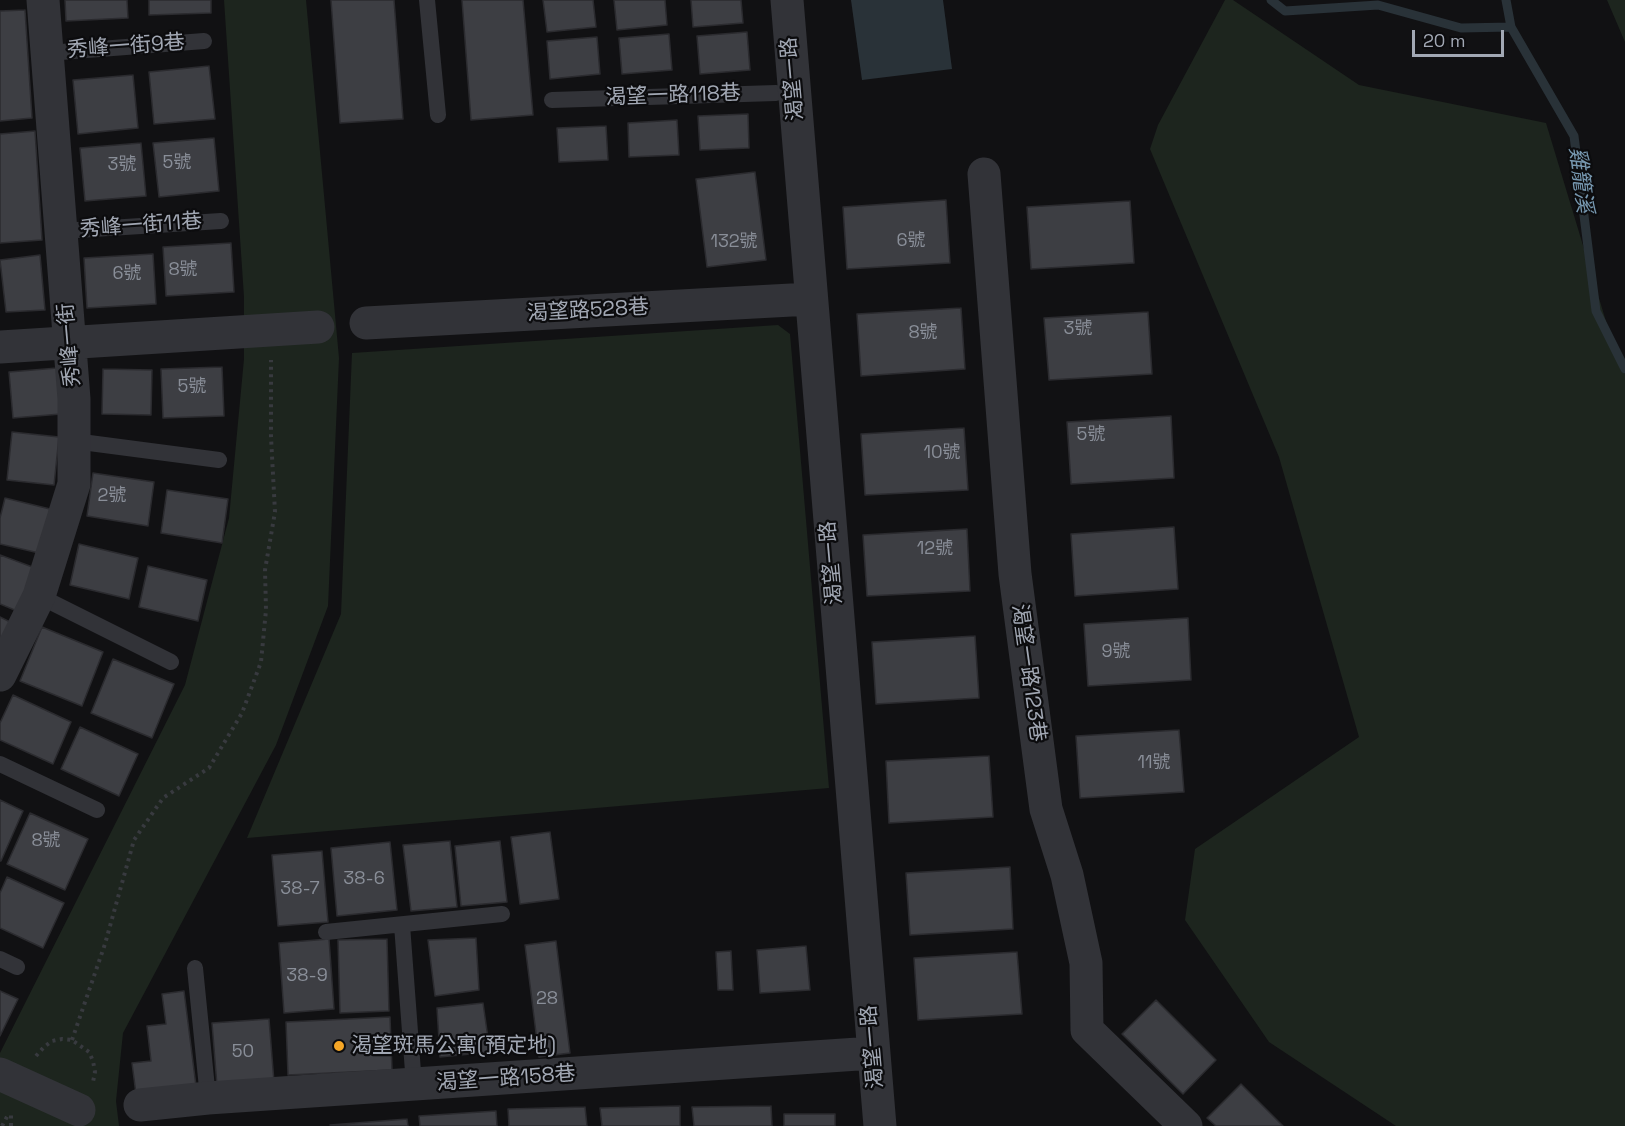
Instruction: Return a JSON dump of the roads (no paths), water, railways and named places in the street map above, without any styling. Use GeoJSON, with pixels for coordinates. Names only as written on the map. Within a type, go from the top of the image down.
{"type":"FeatureCollection","features":[{"type":"Feature","properties":{"kind":"street","name":"秀峰一街"},"geometry":{"type":"LineString","coordinates":[[0,675],[39,596],[74,484],[74,399],[43,0]]}},
{"type":"Feature","properties":{"kind":"street","name":"渴望一路"},"geometry":{"type":"LineString","coordinates":[[787,0],[785,93],[810,299],[880,1126]]}},
{"type":"Feature","properties":{"kind":"street","name":"渴望一路123巷"},"geometry":{"type":"LineString","coordinates":[[984,174],[1014,574],[1046,808],[1067,875],[1086,963],[1087,1030],[1186,1126]]}},
{"type":"Feature","properties":{"kind":"street","name":"渴望路528巷"},"geometry":{"type":"LineString","coordinates":[[366,323],[810,299]]}},
{"type":"Feature","properties":{"kind":"street"},"geometry":{"type":"LineString","coordinates":[[0,347],[318,327]]}},
{"type":"Feature","properties":{"kind":"street","name":"渴望一路158巷"},"geometry":{"type":"LineString","coordinates":[[140,1105],[175,1114],[208,1098],[873,1053]]}},
{"type":"Feature","properties":{"kind":"street"},"geometry":{"type":"LineString","coordinates":[[0,1074],[79,1110]]}},
{"type":"Feature","properties":{"kind":"lane"},"geometry":{"type":"LineString","coordinates":[[427,0],[438,115]]}},
{"type":"Feature","properties":{"kind":"lane","name":"秀峰一街9巷"},"geometry":{"type":"LineString","coordinates":[[48,53],[204,41]]}},
{"type":"Feature","properties":{"kind":"lane","name":"渴望一路118巷"},"geometry":{"type":"LineString","coordinates":[[552,100],[785,93]]}},
{"type":"Feature","properties":{"kind":"lane","name":"秀峰一街11巷"},"geometry":{"type":"LineString","coordinates":[[61,231],[221,220]]}},
{"type":"Feature","properties":{"kind":"lane"},"geometry":{"type":"LineString","coordinates":[[74,441],[219,460]]}},
{"type":"Feature","properties":{"kind":"lane"},"geometry":{"type":"LineString","coordinates":[[39,596],[171,662]]}},
{"type":"Feature","properties":{"kind":"lane"},"geometry":{"type":"LineString","coordinates":[[0,764],[97,810]]}},
{"type":"Feature","properties":{"kind":"lane"},"geometry":{"type":"LineString","coordinates":[[326,932],[502,914]]}},
{"type":"Feature","properties":{"kind":"lane"},"geometry":{"type":"LineString","coordinates":[[402,925],[414,1085]]}},
{"type":"Feature","properties":{"kind":"lane"},"geometry":{"type":"LineString","coordinates":[[0,959],[16,967]]}},
{"type":"Feature","properties":{"kind":"lane"},"geometry":{"type":"LineString","coordinates":[[195,968],[208,1098]]}},
{"type":"Feature","properties":{"kind":"waterway"},"geometry":{"type":"LineString","coordinates":[[1271,0],[1285,11],[1378,5],[1461,28],[1511,27]]}},
{"type":"Feature","properties":{"kind":"waterway","name":"雞籠溪"},"geometry":{"type":"LineString","coordinates":[[1506,0],[1511,27],[1574,136],[1596,311],[1625,369]]}},
{"type":"Feature","properties":{"kind":"place","name":"渴望斑馬公寓(預定地)"},"geometry":{"type":"Point","coordinates":[339,1046]}}]}
